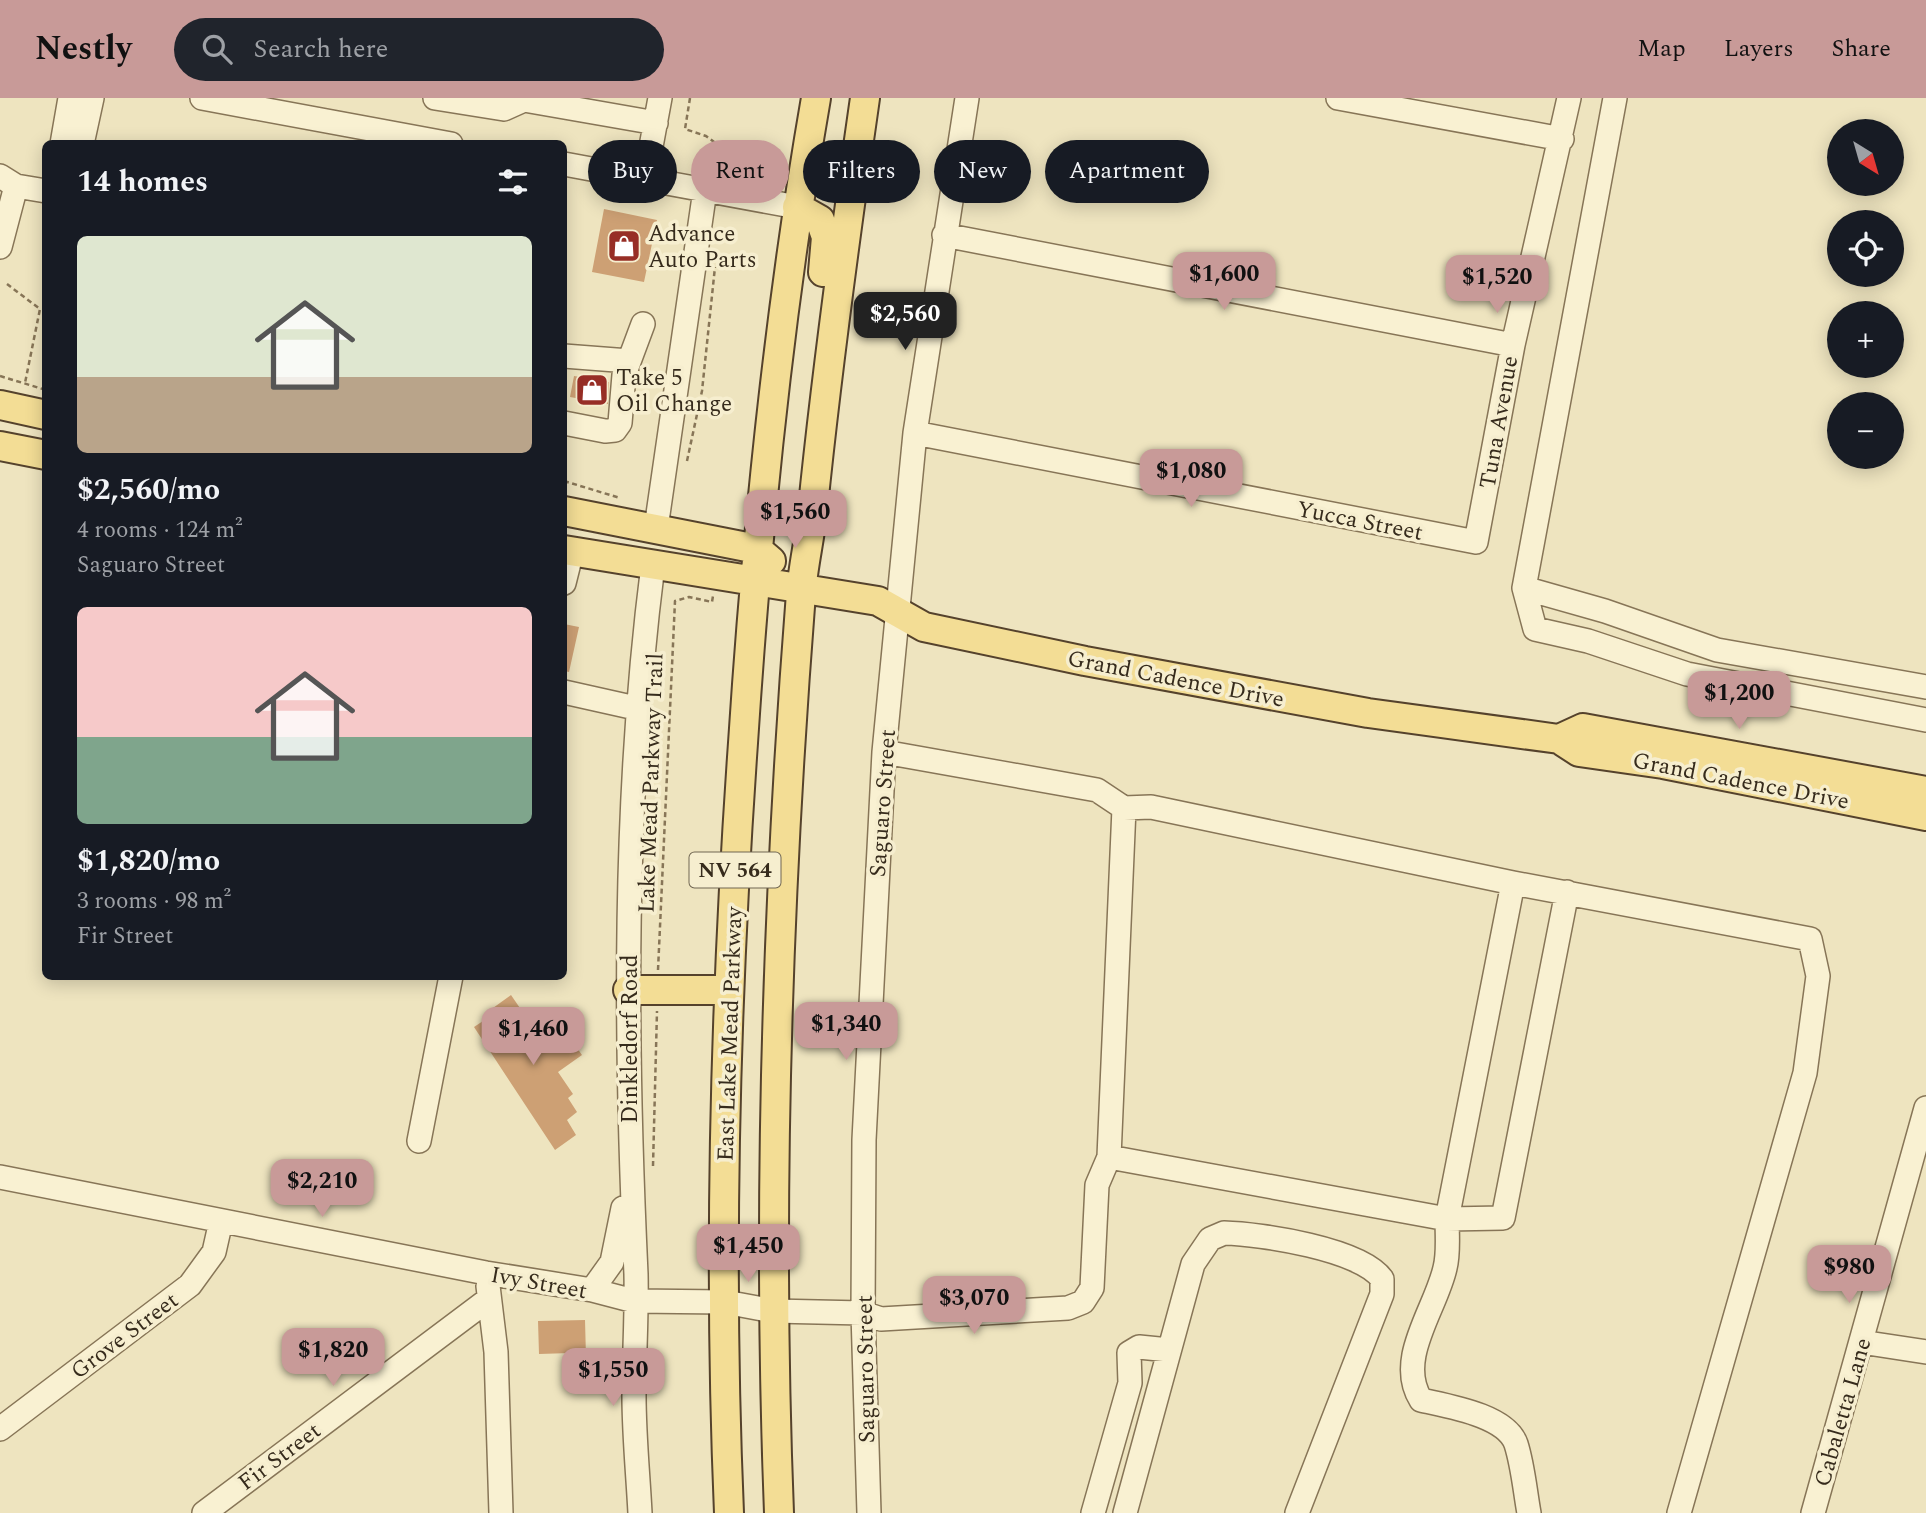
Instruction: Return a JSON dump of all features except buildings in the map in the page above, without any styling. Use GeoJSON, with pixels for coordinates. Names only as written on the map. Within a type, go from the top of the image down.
{"type":"FeatureCollection","features":[{"type":"Feature","properties":{"kind":"main road","name":"East Lake Mead Parkway"},"geometry":{"type":"LineString","coordinates":[[729,1513],[725,1301],[728,990],[757,549],[797,207],[816,98]]}},
{"type":"Feature","properties":{"kind":"main road","name":"NV 564"},"geometry":{"type":"LineString","coordinates":[[779,1513],[773,1311],[783,873],[802,588],[831,332],[865,98]]}},
{"type":"Feature","properties":{"kind":"main road"},"geometry":{"type":"LineString","coordinates":[[797,207],[820,220],[826,237],[820,303],[831,332]]}},
{"type":"Feature","properties":{"kind":"main road"},"geometry":{"type":"LineString","coordinates":[[0,405],[42,414]]}},
{"type":"Feature","properties":{"kind":"main road"},"geometry":{"type":"LineString","coordinates":[[0,446],[42,454]]}},
{"type":"Feature","properties":{"kind":"main road"},"geometry":{"type":"LineString","coordinates":[[567,512],[757,549],[802,588]]}},
{"type":"Feature","properties":{"kind":"main road","name":"Grand Cadence Drive"},"geometry":{"type":"LineString","coordinates":[[568,550],[878,601],[924,627],[1085,661],[1382,715],[1559,739],[1579,752],[1663,764],[1926,816]]}},
{"type":"Feature","properties":{"kind":"main road","name":"Grand Cadence Drive"},"geometry":{"type":"LineString","coordinates":[[1559,739],[1583,728],[1926,791]]}},
{"type":"Feature","properties":{"kind":"main road"},"geometry":{"type":"LineString","coordinates":[[628,990],[728,990]]}},
{"type":"Feature","properties":{"kind":"street"},"geometry":{"type":"LineString","coordinates":[[63,140],[70,98]]}},
{"type":"Feature","properties":{"kind":"street"},"geometry":{"type":"LineString","coordinates":[[83,140],[92,98]]}},
{"type":"Feature","properties":{"kind":"street"},"geometry":{"type":"LineString","coordinates":[[202,98],[230,101],[430,140]]}},
{"type":"Feature","properties":{"kind":"street"},"geometry":{"type":"LineString","coordinates":[[435,98],[504,109],[524,100],[656,123]]}},
{"type":"Feature","properties":{"kind":"street"},"geometry":{"type":"LineString","coordinates":[[653,140],[660,98]]}},
{"type":"Feature","properties":{"kind":"street","name":"Saguaro Street"},"geometry":{"type":"LineString","coordinates":[[869,1513],[863,1313],[864,1140],[884,752],[915,433],[967,98]]}},
{"type":"Feature","properties":{"kind":"street"},"geometry":{"type":"LineString","coordinates":[[1338,98],[1562,139]]}},
{"type":"Feature","properties":{"kind":"street","name":"Tuna Avenue"},"geometry":{"type":"LineString","coordinates":[[1476,542],[1513,345],[1562,139],[1569,98]]}},
{"type":"Feature","properties":{"kind":"street"},"geometry":{"type":"LineString","coordinates":[[1615,98],[1524,589],[1535,629],[1588,641],[1687,674],[1926,719]]}},
{"type":"Feature","properties":{"kind":"street"},"geometry":{"type":"LineString","coordinates":[[567,165],[588,168]]}},
{"type":"Feature","properties":{"kind":"street"},"geometry":{"type":"LineString","coordinates":[[0,247],[8,181],[42,190]]}},
{"type":"Feature","properties":{"kind":"street"},"geometry":{"type":"LineString","coordinates":[[656,528],[703,203]]}},
{"type":"Feature","properties":{"kind":"street"},"geometry":{"type":"LineString","coordinates":[[775,203],[797,207]]}},
{"type":"Feature","properties":{"kind":"street"},"geometry":{"type":"LineString","coordinates":[[944,235],[1513,345]]}},
{"type":"Feature","properties":{"kind":"street"},"geometry":{"type":"LineString","coordinates":[[567,425],[605,431],[615,430],[621,423],[624,375],[643,324]]}},
{"type":"Feature","properties":{"kind":"street"},"geometry":{"type":"LineString","coordinates":[[567,356],[629,361]]}},
{"type":"Feature","properties":{"kind":"street","name":"Yucca Street"},"geometry":{"type":"LineString","coordinates":[[915,433],[1476,542]]}},
{"type":"Feature","properties":{"kind":"street","name":"Dinkledorf Road"},"geometry":{"type":"LineString","coordinates":[[640,1513],[634,1398],[628,990],[640,709],[653,565]]}},
{"type":"Feature","properties":{"kind":"street"},"geometry":{"type":"LineString","coordinates":[[1524,589],[1605,611],[1717,650],[1926,687]]}},
{"type":"Feature","properties":{"kind":"street"},"geometry":{"type":"LineString","coordinates":[[567,693],[640,709]]}},
{"type":"Feature","properties":{"kind":"street"},"geometry":{"type":"LineString","coordinates":[[884,752],[1097,790],[1124,808],[1151,807],[1513,883],[1567,891],[1810,939],[1818,976],[1805,1073],[1679,1513]]}},
{"type":"Feature","properties":{"kind":"street"},"geometry":{"type":"LineString","coordinates":[[1124,808],[1109,1157],[1447,1219],[1503,1218],[1567,891]]}},
{"type":"Feature","properties":{"kind":"street"},"geometry":{"type":"LineString","coordinates":[[1513,883],[1447,1219],[1446,1267],[1412,1359],[1413,1388],[1421,1400],[1465,1410],[1497,1423],[1515,1441],[1529,1513]]}},
{"type":"Feature","properties":{"kind":"street"},"geometry":{"type":"LineString","coordinates":[[419,1141],[450,980]]}},
{"type":"Feature","properties":{"kind":"street","name":"Cabaletta Lane"},"geometry":{"type":"LineString","coordinates":[[1813,1513],[1861,1342],[1919,1158],[1926,1108]]}},
{"type":"Feature","properties":{"kind":"street","name":"Ivy Street"},"geometry":{"type":"LineString","coordinates":[[0,1177],[486,1273],[592,1290],[634,1301],[725,1301],[773,1311],[863,1313],[881,1319],[1068,1308],[1083,1302],[1092,1288],[1097,1185],[1109,1157]]}},
{"type":"Feature","properties":{"kind":"street"},"geometry":{"type":"LineString","coordinates":[[592,1290],[612,1262],[629,1174]]}},
{"type":"Feature","properties":{"kind":"street","name":"Grove Street"},"geometry":{"type":"LineString","coordinates":[[0,1429],[190,1285],[214,1252],[221,1221]]}},
{"type":"Feature","properties":{"kind":"street"},"geometry":{"type":"LineString","coordinates":[[1125,1513],[1198,1254],[1210,1239],[1217,1235],[1233,1233],[1326,1249],[1362,1261],[1377,1272],[1384,1286],[1297,1513]]}},
{"type":"Feature","properties":{"kind":"street"},"geometry":{"type":"LineString","coordinates":[[486,1273],[496,1352],[501,1513]]}},
{"type":"Feature","properties":{"kind":"street","name":"Fir Street"},"geometry":{"type":"LineString","coordinates":[[204,1513],[489,1299]]}},
{"type":"Feature","properties":{"kind":"street"},"geometry":{"type":"LineString","coordinates":[[1861,1342],[1926,1352]]}},
{"type":"Feature","properties":{"kind":"street"},"geometry":{"type":"LineString","coordinates":[[1093,1513],[1130,1383],[1129,1353],[1139,1346],[1169,1350]]}},
{"type":"Feature","properties":{"kind":"path"},"geometry":{"type":"LineString","coordinates":[[7,284],[40,309],[25,383]]}},
{"type":"Feature","properties":{"kind":"path"},"geometry":{"type":"LineString","coordinates":[[0,376],[42,389]]}},
{"type":"Feature","properties":{"kind":"path","name":"Lake Mead Parkway Trail"},"geometry":{"type":"LineString","coordinates":[[658,967],[673,600],[690,597],[712,601]]}},
{"type":"Feature","properties":{"kind":"place","name":"Advance Auto Parts"},"geometry":{"type":"Point","coordinates":[624,246]}},
{"type":"Feature","properties":{"kind":"place","name":"Take 5 Oil Change"},"geometry":{"type":"Point","coordinates":[592,390]}}]}
